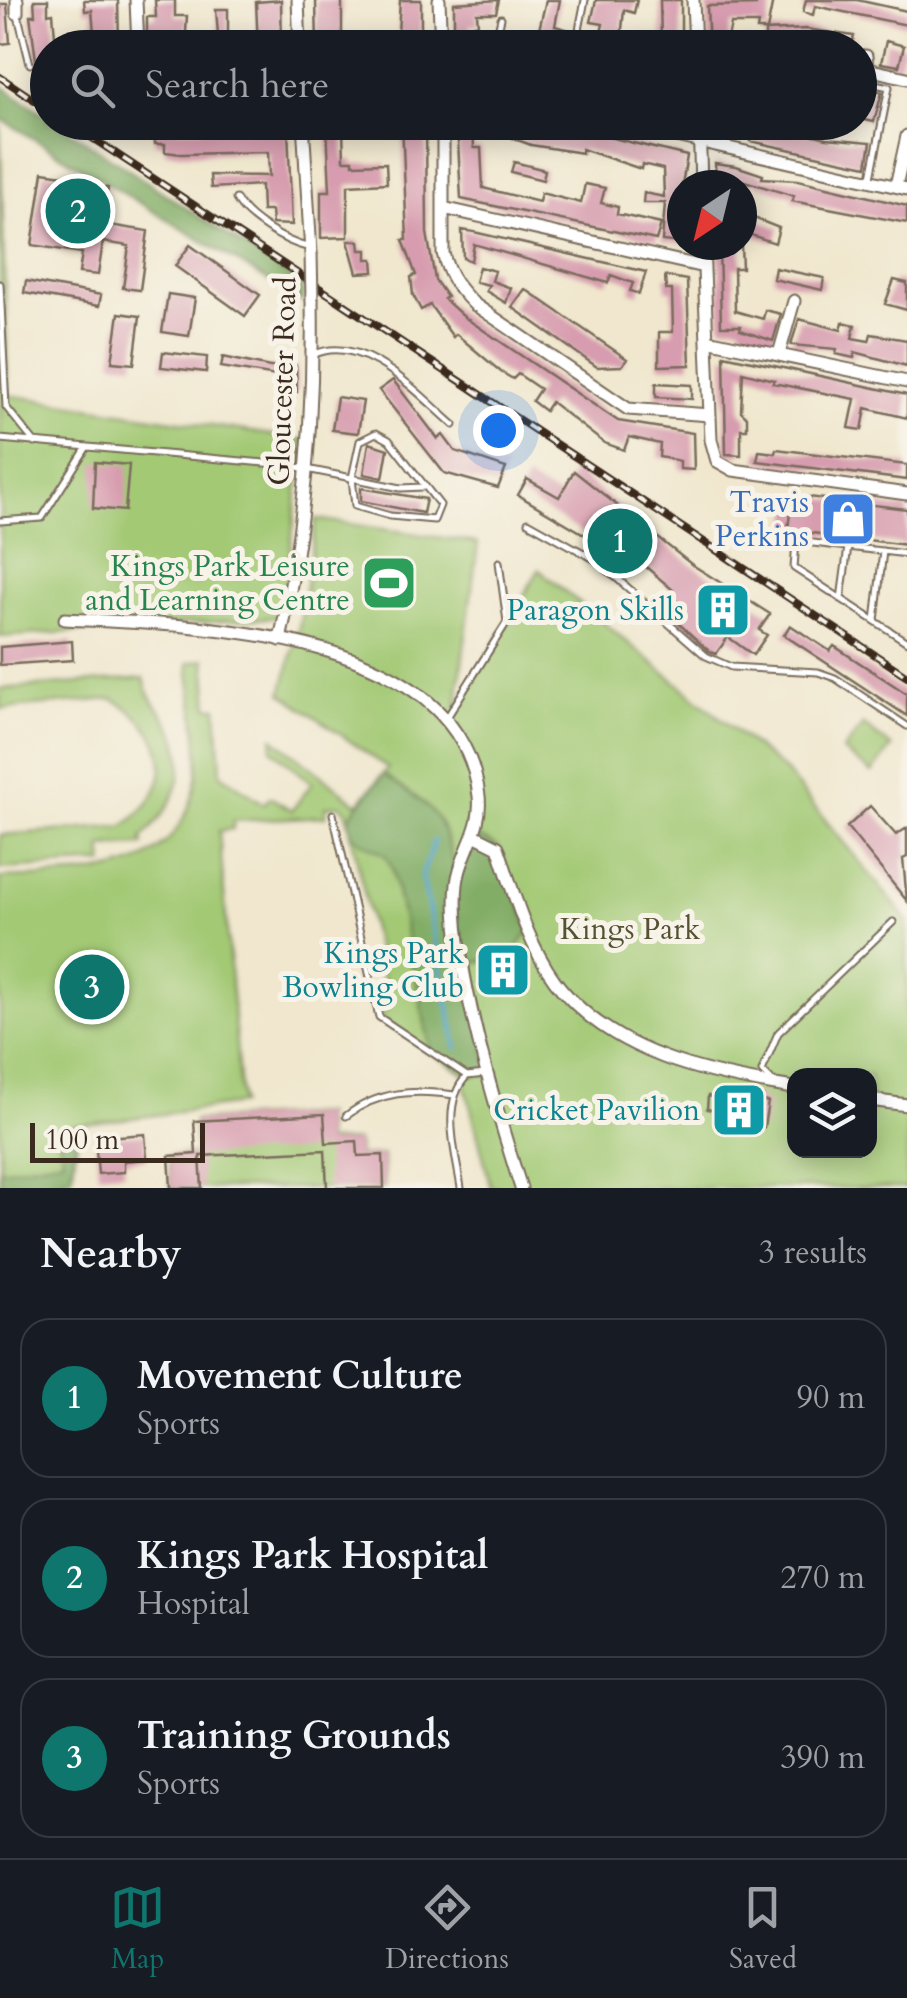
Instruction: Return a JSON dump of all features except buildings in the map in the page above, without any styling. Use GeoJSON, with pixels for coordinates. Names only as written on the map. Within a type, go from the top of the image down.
{"type":"FeatureCollection","features":[{"type":"Feature","properties":{"kind":"street"},"geometry":{"type":"LineString","coordinates":[[136,0],[137,30]]}},
{"type":"Feature","properties":{"kind":"street"},"geometry":{"type":"LineString","coordinates":[[298,0],[299,30]]}},
{"type":"Feature","properties":{"kind":"street"},"geometry":{"type":"LineString","coordinates":[[439,0],[440,30]]}},
{"type":"Feature","properties":{"kind":"street"},"geometry":{"type":"LineString","coordinates":[[693,0],[694,30]]}},
{"type":"Feature","properties":{"kind":"street"},"geometry":{"type":"LineString","coordinates":[[877,71],[907,78]]}},
{"type":"Feature","properties":{"kind":"street"},"geometry":{"type":"LineString","coordinates":[[692,140],[902,188],[907,136]]}},
{"type":"Feature","properties":{"kind":"street","name":"Gloucester Road"},"geometry":{"type":"LineString","coordinates":[[280,640],[295,572],[307,468],[313,355],[304,140]]}},
{"type":"Feature","properties":{"kind":"street"},"geometry":{"type":"LineString","coordinates":[[442,140],[448,272],[474,304],[628,409],[710,415]]}},
{"type":"Feature","properties":{"kind":"street"},"geometry":{"type":"LineString","coordinates":[[700,142],[701,170]]}},
{"type":"Feature","properties":{"kind":"street"},"geometry":{"type":"LineString","coordinates":[[443,208],[704,267]]}},
{"type":"Feature","properties":{"kind":"street"},"geometry":{"type":"LineString","coordinates":[[704,260],[710,415],[717,461],[733,470],[907,494]]}},
{"type":"Feature","properties":{"kind":"street"},"geometry":{"type":"LineString","coordinates":[[779,354],[794,300]]}},
{"type":"Feature","properties":{"kind":"street"},"geometry":{"type":"LineString","coordinates":[[707,340],[907,382]]}},
{"type":"Feature","properties":{"kind":"street"},"geometry":{"type":"LineString","coordinates":[[66,619],[214,628],[352,659],[387,674],[418,694],[445,721],[461,746],[479,794],[476,836],[457,882],[465,964],[521,1188]]}},
{"type":"Feature","properties":{"kind":"street"},"geometry":{"type":"LineString","coordinates":[[476,836],[498,847],[520,909],[553,978],[579,1008],[623,1039],[682,1063],[787,1087]]}},
{"type":"Feature","properties":{"kind":"street"},"geometry":{"type":"LineString","coordinates":[[877,1101],[907,1104]]}},
{"type":"Feature","properties":{"kind":"lane"},"geometry":{"type":"LineString","coordinates":[[579,30],[585,0]]}},
{"type":"Feature","properties":{"kind":"lane"},"geometry":{"type":"LineString","coordinates":[[17,6],[30,64]]}},
{"type":"Feature","properties":{"kind":"lane"},"geometry":{"type":"LineString","coordinates":[[499,30],[502,18]]}},
{"type":"Feature","properties":{"kind":"lane"},"geometry":{"type":"LineString","coordinates":[[870,180],[889,87],[877,84]]}},
{"type":"Feature","properties":{"kind":"lane"},"geometry":{"type":"LineString","coordinates":[[236,199],[255,218],[310,250]]}},
{"type":"Feature","properties":{"kind":"lane"},"geometry":{"type":"LineString","coordinates":[[0,284],[6,407],[35,443]]}},
{"type":"Feature","properties":{"kind":"lane"},"geometry":{"type":"LineString","coordinates":[[313,355],[338,347],[364,355],[454,426]]}},
{"type":"Feature","properties":{"kind":"lane"},"geometry":{"type":"LineString","coordinates":[[376,432],[389,440],[441,509],[427,522],[355,506],[352,478],[360,440],[376,432]]}},
{"type":"Feature","properties":{"kind":"lane"},"geometry":{"type":"LineString","coordinates":[[0,440],[307,468],[401,488],[424,486]]}},
{"type":"Feature","properties":{"kind":"lane"},"geometry":{"type":"LineString","coordinates":[[0,520],[42,518],[87,448]]}},
{"type":"Feature","properties":{"kind":"lane"},"geometry":{"type":"LineString","coordinates":[[528,522],[596,560],[706,656],[730,666],[818,672],[835,678],[907,726]]}},
{"type":"Feature","properties":{"kind":"lane"},"geometry":{"type":"LineString","coordinates":[[907,554],[796,541],[794,568],[907,642]]}},
{"type":"Feature","properties":{"kind":"lane"},"geometry":{"type":"LineString","coordinates":[[841,599],[848,547]]}},
{"type":"Feature","properties":{"kind":"lane"},"geometry":{"type":"LineString","coordinates":[[875,621],[883,551]]}},
{"type":"Feature","properties":{"kind":"lane"},"geometry":{"type":"LineString","coordinates":[[445,721],[507,622],[499,562]]}},
{"type":"Feature","properties":{"kind":"lane"},"geometry":{"type":"LineString","coordinates":[[333,814],[379,1017],[467,1076],[490,1074]]}},
{"type":"Feature","properties":{"kind":"lane"},"geometry":{"type":"LineString","coordinates":[[776,1086],[762,1071],[778,1034],[892,922]]}},
{"type":"Feature","properties":{"kind":"lane"},"geometry":{"type":"LineString","coordinates":[[461,1188],[452,1115],[454,1095],[467,1076]]}},
{"type":"Feature","properties":{"kind":"lane"},"geometry":{"type":"LineString","coordinates":[[346,1116],[376,1096],[430,1091],[454,1095]]}},
{"type":"Feature","properties":{"kind":"green space"},"geometry":{"type":"Polygon","coordinates":[[[0,85],[30,105],[30,136],[0,118],[0,85]]]}},
{"type":"Feature","properties":{"kind":"green space"},"geometry":{"type":"Polygon","coordinates":[[[0,118],[8,395],[304,440],[282,617],[0,637],[0,118]]]}},
{"type":"Feature","properties":{"kind":"green space"},"geometry":{"type":"Polygon","coordinates":[[[36,140],[84,140],[301,284],[303,302],[36,140]]]}},
{"type":"Feature","properties":{"kind":"green space","name":"Kings Park"},"geometry":{"type":"Polygon","coordinates":[[[316,519],[478,543],[456,709],[539,570],[785,771],[907,920],[907,1188],[491,1188],[465,1084],[467,1075],[379,1017],[389,1007],[346,810],[340,805],[325,807],[326,816],[233,821],[233,829],[219,831],[241,1104],[79,1125],[72,1177],[32,1188],[0,1188],[0,878],[64,876],[123,867],[149,856],[170,838],[186,813],[197,778],[197,737],[188,663],[205,659],[209,707],[217,707],[221,774],[264,804],[270,797],[292,810],[312,783],[272,749],[273,738],[358,804],[388,768],[282,693],[300,623],[316,519]]]}},
{"type":"Feature","properties":{"kind":"green space"},"geometry":{"type":"Polygon","coordinates":[[[144,678],[151,698],[177,741],[181,771],[172,800],[142,838],[143,845],[102,847],[104,863],[0,869],[0,835],[124,826],[154,793],[161,776],[161,759],[157,742],[147,727],[113,699],[0,709],[0,689],[144,678]]]}},
{"type":"Feature","properties":{"kind":"green space"},"geometry":{"type":"Polygon","coordinates":[[[863,725],[892,747],[872,773],[843,751],[863,725]]]}},
{"type":"Feature","properties":{"kind":"green space"},"geometry":{"type":"Polygon","coordinates":[[[384,774],[436,816],[457,880],[476,836],[498,847],[530,930],[513,954],[465,965],[491,1074],[467,1076],[431,1052],[392,868],[385,855],[352,836],[348,818],[384,774]]]}},
{"type":"Feature","properties":{"kind":"green space"},"geometry":{"type":"Polygon","coordinates":[[[324,1114],[326,1142],[357,1141],[358,1156],[383,1155],[384,1188],[171,1188],[169,1156],[196,1154],[194,1121],[324,1114]]]}},
{"type":"Feature","properties":{"kind":"green space"},"geometry":{"type":"Polygon","coordinates":[[[73,1125],[78,1125],[72,1177],[31,1188],[0,1188],[0,1170],[63,1159],[59,1141],[73,1125]]]}},
{"type":"Feature","properties":{"kind":"waterway"},"geometry":{"type":"LineString","coordinates":[[434,841],[422,876],[457,1048]]}},
{"type":"Feature","properties":{"kind":"railway"},"geometry":{"type":"LineString","coordinates":[[0,77],[30,97]]}},
{"type":"Feature","properties":{"kind":"railway"},"geometry":{"type":"LineString","coordinates":[[95,140],[907,676]]}},
{"type":"Feature","properties":{"kind":"place","name":"Kings Park Hospital"},"geometry":{"type":"Point","coordinates":[78,211]}},
{"type":"Feature","properties":{"kind":"place","name":"Travis Perkins"},"geometry":{"type":"Point","coordinates":[848,519]}},
{"type":"Feature","properties":{"kind":"place","name":"Movement Culture"},"geometry":{"type":"Point","coordinates":[620,541]}},
{"type":"Feature","properties":{"kind":"place","name":"Kings Park Leisure and Learning Centre"},"geometry":{"type":"Point","coordinates":[389,583]}},
{"type":"Feature","properties":{"kind":"place","name":"Paragon Skills"},"geometry":{"type":"Point","coordinates":[723,610]}},
{"type":"Feature","properties":{"kind":"place","name":"Kings Park Bowling Club"},"geometry":{"type":"Point","coordinates":[503,970]}},
{"type":"Feature","properties":{"kind":"place","name":"Training Grounds"},"geometry":{"type":"Point","coordinates":[92,987]}},
{"type":"Feature","properties":{"kind":"place","name":"Cricket Pavilion"},"geometry":{"type":"Point","coordinates":[739,1110]}}]}
